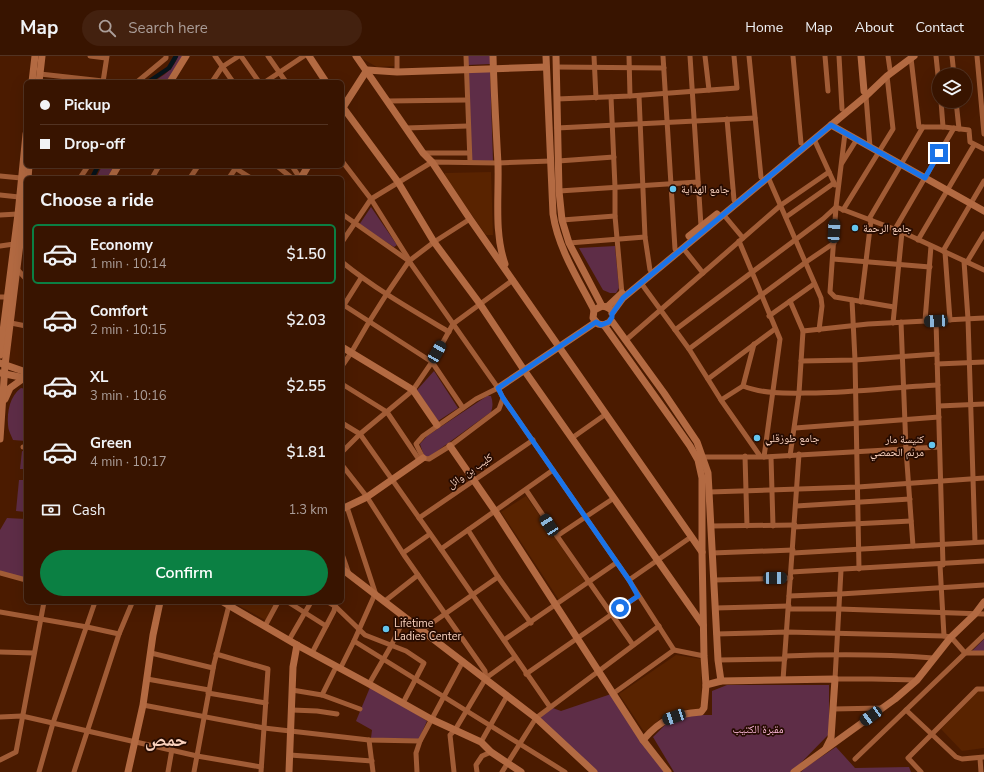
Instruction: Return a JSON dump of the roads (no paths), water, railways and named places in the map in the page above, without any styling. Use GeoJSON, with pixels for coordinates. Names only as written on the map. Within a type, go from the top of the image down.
{"type":"FeatureCollection","features":[{"type":"Feature","properties":{"kind":"main road"},"geometry":{"type":"LineString","coordinates":[[31,56],[38,80]]}},
{"type":"Feature","properties":{"kind":"main road"},"geometry":{"type":"LineString","coordinates":[[35,56],[36,73]]}},
{"type":"Feature","properties":{"kind":"main road"},"geometry":{"type":"LineString","coordinates":[[33,80],[42,56]]}},
{"type":"Feature","properties":{"kind":"main road"},"geometry":{"type":"LineString","coordinates":[[171,80],[186,56]]}},
{"type":"Feature","properties":{"kind":"main road"},"geometry":{"type":"LineString","coordinates":[[309,56],[325,80]]}},
{"type":"Feature","properties":{"kind":"main road"},"geometry":{"type":"LineString","coordinates":[[356,56],[423,154],[432,162],[470,219],[560,346],[702,552]]}},
{"type":"Feature","properties":{"kind":"main road"},"geometry":{"type":"LineString","coordinates":[[493,56],[498,163],[498,230],[501,253],[508,272]]}},
{"type":"Feature","properties":{"kind":"main road"},"geometry":{"type":"LineString","coordinates":[[546,56],[554,161],[562,220],[569,243],[611,317],[697,442],[708,473],[716,634],[721,681]]}},
{"type":"Feature","properties":{"kind":"main road"},"geometry":{"type":"LineString","coordinates":[[556,56],[558,128],[554,161],[552,214],[562,249],[594,310],[593,318],[596,322],[604,325],[683,436],[698,460],[702,478],[703,625],[706,685],[704,708],[701,712],[684,713],[663,721],[643,740]]}},
{"type":"Feature","properties":{"kind":"main road"},"geometry":{"type":"LineString","coordinates":[[861,56],[865,93]]}},
{"type":"Feature","properties":{"kind":"main road"},"geometry":{"type":"LineString","coordinates":[[594,310],[604,306],[622,294],[701,226],[814,139],[888,73],[910,57]]}},
{"type":"Feature","properties":{"kind":"main road"},"geometry":{"type":"LineString","coordinates":[[367,70],[397,72],[546,67]]}},
{"type":"Feature","properties":{"kind":"main road"},"geometry":{"type":"LineString","coordinates":[[344,104],[367,70]]}},
{"type":"Feature","properties":{"kind":"main road"},"geometry":{"type":"LineString","coordinates":[[604,325],[623,298],[723,214],[842,109],[865,93]]}},
{"type":"Feature","properties":{"kind":"main road"},"geometry":{"type":"LineString","coordinates":[[344,110],[398,182],[434,242],[480,304],[524,370],[703,625]]}},
{"type":"Feature","properties":{"kind":"main road"},"geometry":{"type":"LineString","coordinates":[[831,125],[984,211]]}},
{"type":"Feature","properties":{"kind":"main road"},"geometry":{"type":"LineString","coordinates":[[0,439],[3,405],[2,374],[11,323],[20,243],[24,178]]}},
{"type":"Feature","properties":{"kind":"main road"},"geometry":{"type":"LineString","coordinates":[[0,355],[4,297],[20,243],[18,214],[24,197]]}},
{"type":"Feature","properties":{"kind":"main road"},"geometry":{"type":"LineString","coordinates":[[498,388],[596,322]]}},
{"type":"Feature","properties":{"kind":"main road"},"geometry":{"type":"LineString","coordinates":[[344,348],[413,390],[437,425]]}},
{"type":"Feature","properties":{"kind":"main road"},"geometry":{"type":"LineString","coordinates":[[3,364],[24,375]]}},
{"type":"Feature","properties":{"kind":"main road"},"geometry":{"type":"LineString","coordinates":[[2,374],[24,376]]}},
{"type":"Feature","properties":{"kind":"main road"},"geometry":{"type":"LineString","coordinates":[[3,405],[10,388],[24,377]]}},
{"type":"Feature","properties":{"kind":"main road"},"geometry":{"type":"LineString","coordinates":[[450,446],[495,511],[643,740],[668,772]]}},
{"type":"Feature","properties":{"kind":"main road"},"geometry":{"type":"LineString","coordinates":[[345,508],[367,497],[422,459]]}},
{"type":"Feature","properties":{"kind":"main road"},"geometry":{"type":"LineString","coordinates":[[344,570],[486,678],[506,696],[536,718],[594,772]]}},
{"type":"Feature","properties":{"kind":"main road"},"geometry":{"type":"LineString","coordinates":[[794,772],[895,699],[917,680],[947,636],[975,614],[984,602]]}},
{"type":"Feature","properties":{"kind":"main road"},"geometry":{"type":"LineString","coordinates":[[128,772],[142,705],[160,604]]}},
{"type":"Feature","properties":{"kind":"main road"},"geometry":{"type":"LineString","coordinates":[[226,604],[338,668],[370,684],[431,720],[481,742],[491,752],[521,772]]}},
{"type":"Feature","properties":{"kind":"main road"},"geometry":{"type":"LineString","coordinates":[[289,772],[293,667],[297,645]]}},
{"type":"Feature","properties":{"kind":"main road"},"geometry":{"type":"LineString","coordinates":[[706,685],[721,681],[835,680],[831,738],[826,748]]}},
{"type":"Feature","properties":{"kind":"street"},"geometry":{"type":"LineString","coordinates":[[90,56],[107,57],[103,80]]}},
{"type":"Feature","properties":{"kind":"street"},"geometry":{"type":"LineString","coordinates":[[139,80],[166,58],[166,56]]}},
{"type":"Feature","properties":{"kind":"street"},"geometry":{"type":"LineString","coordinates":[[215,56],[232,80]]}},
{"type":"Feature","properties":{"kind":"street"},"geometry":{"type":"LineString","coordinates":[[213,80],[222,66],[240,56],[258,80]]}},
{"type":"Feature","properties":{"kind":"street"},"geometry":{"type":"LineString","coordinates":[[268,56],[285,80]]}},
{"type":"Feature","properties":{"kind":"street"},"geometry":{"type":"LineString","coordinates":[[268,80],[304,56]]}},
{"type":"Feature","properties":{"kind":"street"},"geometry":{"type":"LineString","coordinates":[[397,56],[397,72]]}},
{"type":"Feature","properties":{"kind":"street"},"geometry":{"type":"LineString","coordinates":[[466,56],[468,153],[470,162]]}},
{"type":"Feature","properties":{"kind":"street"},"geometry":{"type":"LineString","coordinates":[[594,56],[596,98]]}},
{"type":"Feature","properties":{"kind":"street"},"geometry":{"type":"LineString","coordinates":[[629,56],[630,96]]}},
{"type":"Feature","properties":{"kind":"street"},"geometry":{"type":"LineString","coordinates":[[663,56],[675,249]]}},
{"type":"Feature","properties":{"kind":"street"},"geometry":{"type":"LineString","coordinates":[[690,56],[701,226]]}},
{"type":"Feature","properties":{"kind":"street"},"geometry":{"type":"LineString","coordinates":[[705,56],[708,90]]}},
{"type":"Feature","properties":{"kind":"street"},"geometry":{"type":"LineString","coordinates":[[557,99],[639,96],[737,88],[734,56]]}},
{"type":"Feature","properties":{"kind":"street"},"geometry":{"type":"LineString","coordinates":[[749,56],[755,118],[764,177],[781,205],[822,302],[819,330]]}},
{"type":"Feature","properties":{"kind":"street"},"geometry":{"type":"LineString","coordinates":[[793,56],[802,143]]}},
{"type":"Feature","properties":{"kind":"street"},"geometry":{"type":"LineString","coordinates":[[825,56],[828,91]]}},
{"type":"Feature","properties":{"kind":"street"},"geometry":{"type":"LineString","coordinates":[[839,56],[842,109]]}},
{"type":"Feature","properties":{"kind":"street"},"geometry":{"type":"LineString","coordinates":[[843,210],[893,128],[888,56]]}},
{"type":"Feature","properties":{"kind":"street"},"geometry":{"type":"LineString","coordinates":[[936,56],[937,68]]}},
{"type":"Feature","properties":{"kind":"street"},"geometry":{"type":"LineString","coordinates":[[952,56],[953,68]]}},
{"type":"Feature","properties":{"kind":"street"},"geometry":{"type":"LineString","coordinates":[[977,56],[982,88],[984,134]]}},
{"type":"Feature","properties":{"kind":"street"},"geometry":{"type":"LineString","coordinates":[[910,57],[918,127],[943,127],[969,130],[969,141],[984,150]]}},
{"type":"Feature","properties":{"kind":"street"},"geometry":{"type":"LineString","coordinates":[[556,67],[664,68]]}},
{"type":"Feature","properties":{"kind":"street"},"geometry":{"type":"LineString","coordinates":[[36,73],[88,80]]}},
{"type":"Feature","properties":{"kind":"street"},"geometry":{"type":"LineString","coordinates":[[865,93],[870,147]]}},
{"type":"Feature","properties":{"kind":"street"},"geometry":{"type":"LineString","coordinates":[[639,96],[645,237],[650,270]]}},
{"type":"Feature","properties":{"kind":"street"},"geometry":{"type":"LineString","coordinates":[[611,97],[616,239],[622,294]]}},
{"type":"Feature","properties":{"kind":"street"},"geometry":{"type":"LineString","coordinates":[[388,101],[467,100]]}},
{"type":"Feature","properties":{"kind":"street"},"geometry":{"type":"LineString","coordinates":[[942,108],[943,127]]}},
{"type":"Feature","properties":{"kind":"street"},"geometry":{"type":"LineString","coordinates":[[895,230],[956,128],[956,108]]}},
{"type":"Feature","properties":{"kind":"street"},"geometry":{"type":"LineString","coordinates":[[558,128],[755,118]]}},
{"type":"Feature","properties":{"kind":"street"},"geometry":{"type":"LineString","coordinates":[[727,119],[734,200]]}},
{"type":"Feature","properties":{"kind":"street"},"geometry":{"type":"LineString","coordinates":[[406,128],[468,126]]}},
{"type":"Feature","properties":{"kind":"street"},"geometry":{"type":"LineString","coordinates":[[861,302],[870,220],[923,127]]}},
{"type":"Feature","properties":{"kind":"street"},"geometry":{"type":"LineString","coordinates":[[845,133],[836,207],[830,292],[835,298],[894,307]]}},
{"type":"Feature","properties":{"kind":"street"},"geometry":{"type":"LineString","coordinates":[[814,139],[838,191]]}},
{"type":"Feature","properties":{"kind":"street"},"geometry":{"type":"LineString","coordinates":[[841,165],[857,140]]}},
{"type":"Feature","properties":{"kind":"street"},"geometry":{"type":"LineString","coordinates":[[918,240],[974,145]]}},
{"type":"Feature","properties":{"kind":"street"},"geometry":{"type":"LineString","coordinates":[[423,154],[468,153]]}},
{"type":"Feature","properties":{"kind":"street"},"geometry":{"type":"LineString","coordinates":[[344,239],[371,199],[432,162],[498,163],[614,157]]}},
{"type":"Feature","properties":{"kind":"street"},"geometry":{"type":"LineString","coordinates":[[344,164],[371,199],[409,261],[629,580],[674,650],[704,656]]}},
{"type":"Feature","properties":{"kind":"street"},"geometry":{"type":"LineString","coordinates":[[236,168],[248,176]]}},
{"type":"Feature","properties":{"kind":"street"},"geometry":{"type":"LineString","coordinates":[[280,168],[290,176]]}},
{"type":"Feature","properties":{"kind":"street"},"geometry":{"type":"LineString","coordinates":[[626,340],[781,205],[829,172]]}},
{"type":"Feature","properties":{"kind":"street"},"geometry":{"type":"LineString","coordinates":[[0,176],[24,178]]}},
{"type":"Feature","properties":{"kind":"street"},"geometry":{"type":"LineString","coordinates":[[950,320],[944,252],[984,181]]}},
{"type":"Feature","properties":{"kind":"street"},"geometry":{"type":"LineString","coordinates":[[559,191],[698,182]]}},
{"type":"Feature","properties":{"kind":"street"},"geometry":{"type":"LineString","coordinates":[[786,217],[834,183]]}},
{"type":"Feature","properties":{"kind":"street"},"geometry":{"type":"LineString","coordinates":[[0,195],[24,197]]}},
{"type":"Feature","properties":{"kind":"street"},"geometry":{"type":"LineString","coordinates":[[836,207],[902,232],[984,270]]}},
{"type":"Feature","properties":{"kind":"street"},"geometry":{"type":"LineString","coordinates":[[675,330],[836,207]]}},
{"type":"Feature","properties":{"kind":"street"},"geometry":{"type":"LineString","coordinates":[[0,215],[18,214]]}},
{"type":"Feature","properties":{"kind":"street"},"geometry":{"type":"LineString","coordinates":[[723,214],[741,240],[769,316],[780,339],[762,457]]}},
{"type":"Feature","properties":{"kind":"street"},"geometry":{"type":"LineString","coordinates":[[344,215],[409,261]]}},
{"type":"Feature","properties":{"kind":"street"},"geometry":{"type":"LineString","coordinates":[[562,220],[615,216]]}},
{"type":"Feature","properties":{"kind":"street"},"geometry":{"type":"LineString","coordinates":[[344,363],[409,261],[434,242],[470,219]]}},
{"type":"Feature","properties":{"kind":"street"},"geometry":{"type":"LineString","coordinates":[[893,323],[902,232]]}},
{"type":"Feature","properties":{"kind":"street"},"geometry":{"type":"LineString","coordinates":[[975,542],[965,262],[984,234]]}},
{"type":"Feature","properties":{"kind":"street"},"geometry":{"type":"LineString","coordinates":[[569,243],[645,237]]}},
{"type":"Feature","properties":{"kind":"street"},"geometry":{"type":"LineString","coordinates":[[0,246],[20,243]]}},
{"type":"Feature","properties":{"kind":"street"},"geometry":{"type":"LineString","coordinates":[[689,349],[806,262],[834,244]]}},
{"type":"Feature","properties":{"kind":"street"},"geometry":{"type":"LineString","coordinates":[[925,321],[932,246]]}},
{"type":"Feature","properties":{"kind":"street"},"geometry":{"type":"LineString","coordinates":[[683,248],[704,273]]}},
{"type":"Feature","properties":{"kind":"street"},"geometry":{"type":"LineString","coordinates":[[833,259],[930,267]]}},
{"type":"Feature","properties":{"kind":"street"},"geometry":{"type":"LineString","coordinates":[[344,264],[361,278],[386,295],[448,332]]}},
{"type":"Feature","properties":{"kind":"street"},"geometry":{"type":"LineString","coordinates":[[17,269],[24,277]]}},
{"type":"Feature","properties":{"kind":"street"},"geometry":{"type":"LineString","coordinates":[[344,303],[361,278]]}},
{"type":"Feature","properties":{"kind":"street"},"geometry":{"type":"LineString","coordinates":[[344,450],[360,434],[413,390],[432,362],[453,324],[514,280]]}},
{"type":"Feature","properties":{"kind":"street"},"geometry":{"type":"LineString","coordinates":[[641,283],[689,349],[721,400],[762,457]]}},
{"type":"Feature","properties":{"kind":"street"},"geometry":{"type":"LineString","coordinates":[[769,316],[814,284]]}},
{"type":"Feature","properties":{"kind":"street"},"geometry":{"type":"LineString","coordinates":[[852,300],[856,392],[856,452],[860,569]]}},
{"type":"Feature","properties":{"kind":"street"},"geometry":{"type":"LineString","coordinates":[[790,301],[803,331],[799,393],[790,456]]}},
{"type":"Feature","properties":{"kind":"street"},"geometry":{"type":"LineString","coordinates":[[344,305],[432,362],[463,408]]}},
{"type":"Feature","properties":{"kind":"street"},"geometry":{"type":"LineString","coordinates":[[803,331],[901,322],[984,318]]}},
{"type":"Feature","properties":{"kind":"street"},"geometry":{"type":"LineString","coordinates":[[936,321],[943,612],[947,636],[965,653],[984,653]]}},
{"type":"Feature","properties":{"kind":"street"},"geometry":{"type":"LineString","coordinates":[[901,322],[906,449],[913,546]]}},
{"type":"Feature","properties":{"kind":"street"},"geometry":{"type":"LineString","coordinates":[[11,323],[24,326]]}},
{"type":"Feature","properties":{"kind":"street"},"geometry":{"type":"LineString","coordinates":[[708,379],[775,329]]}},
{"type":"Feature","properties":{"kind":"street"},"geometry":{"type":"LineString","coordinates":[[721,400],[743,386],[754,344]]}},
{"type":"Feature","properties":{"kind":"street"},"geometry":{"type":"LineString","coordinates":[[801,361],[855,360],[903,355],[937,354]]}},
{"type":"Feature","properties":{"kind":"street"},"geometry":{"type":"LineString","coordinates":[[937,364],[984,362]]}},
{"type":"Feature","properties":{"kind":"street"},"geometry":{"type":"LineString","coordinates":[[344,385],[387,412],[422,459]]}},
{"type":"Feature","properties":{"kind":"street"},"geometry":{"type":"LineString","coordinates":[[743,386],[773,392],[799,393],[856,392],[938,385]]}},
{"type":"Feature","properties":{"kind":"street"},"geometry":{"type":"LineString","coordinates":[[422,459],[416,444],[422,436],[476,399],[498,388]]}},
{"type":"Feature","properties":{"kind":"street"},"geometry":{"type":"LineString","coordinates":[[422,459],[429,459],[450,446],[499,409],[503,398]]}},
{"type":"Feature","properties":{"kind":"street"},"geometry":{"type":"LineString","coordinates":[[939,406],[984,404]]}},
{"type":"Feature","properties":{"kind":"street"},"geometry":{"type":"LineString","coordinates":[[572,438],[606,414]]}},
{"type":"Feature","properties":{"kind":"street"},"geometry":{"type":"LineString","coordinates":[[795,428],[939,417]]}},
{"type":"Feature","properties":{"kind":"street"},"geometry":{"type":"LineString","coordinates":[[344,424],[360,434],[550,707]]}},
{"type":"Feature","properties":{"kind":"street","name":"كليب بن وائل"},"geometry":{"type":"LineString","coordinates":[[419,518],[533,440]]}},
{"type":"Feature","properties":{"kind":"street"},"geometry":{"type":"LineString","coordinates":[[703,457],[772,457],[799,454],[939,447]]}},
{"type":"Feature","properties":{"kind":"street"},"geometry":{"type":"LineString","coordinates":[[783,680],[799,454]]}},
{"type":"Feature","properties":{"kind":"street"},"geometry":{"type":"LineString","coordinates":[[746,456],[747,526]]}},
{"type":"Feature","properties":{"kind":"street"},"geometry":{"type":"LineString","coordinates":[[772,457],[773,526]]}},
{"type":"Feature","properties":{"kind":"street"},"geometry":{"type":"LineString","coordinates":[[344,468],[367,497],[403,553],[485,672],[486,678]]}},
{"type":"Feature","properties":{"kind":"street"},"geometry":{"type":"LineString","coordinates":[[441,549],[553,470]]}},
{"type":"Feature","properties":{"kind":"street"},"geometry":{"type":"LineString","coordinates":[[709,492],[858,487],[984,478]]}},
{"type":"Feature","properties":{"kind":"street"},"geometry":{"type":"LineString","coordinates":[[526,490],[633,645]]}},
{"type":"Feature","properties":{"kind":"street"},"geometry":{"type":"LineString","coordinates":[[557,536],[614,498]]}},
{"type":"Feature","properties":{"kind":"street"},"geometry":{"type":"LineString","coordinates":[[796,506],[910,499]]}},
{"type":"Feature","properties":{"kind":"street"},"geometry":{"type":"LineString","coordinates":[[322,695],[354,641],[376,595],[345,508]]}},
{"type":"Feature","properties":{"kind":"street"},"geometry":{"type":"LineString","coordinates":[[711,526],[794,526],[911,521]]}},
{"type":"Feature","properties":{"kind":"street"},"geometry":{"type":"LineString","coordinates":[[468,530],[498,577],[531,623]]}},
{"type":"Feature","properties":{"kind":"street"},"geometry":{"type":"LineString","coordinates":[[403,553],[430,534]]}},
{"type":"Feature","properties":{"kind":"street"},"geometry":{"type":"LineString","coordinates":[[629,580],[691,537]]}},
{"type":"Feature","properties":{"kind":"street"},"geometry":{"type":"LineString","coordinates":[[712,553],[859,550],[984,542]]}},
{"type":"Feature","properties":{"kind":"street"},"geometry":{"type":"LineString","coordinates":[[344,560],[349,574]]}},
{"type":"Feature","properties":{"kind":"street"},"geometry":{"type":"LineString","coordinates":[[714,580],[984,561]]}},
{"type":"Feature","properties":{"kind":"street"},"geometry":{"type":"LineString","coordinates":[[504,640],[531,623],[616,563]]}},
{"type":"Feature","properties":{"kind":"street"},"geometry":{"type":"LineString","coordinates":[[841,570],[835,680],[917,680]]}},
{"type":"Feature","properties":{"kind":"street"},"geometry":{"type":"LineString","coordinates":[[0,573],[24,579]]}},
{"type":"Feature","properties":{"kind":"street"},"geometry":{"type":"LineString","coordinates":[[385,601],[418,575]]}},
{"type":"Feature","properties":{"kind":"street"},"geometry":{"type":"LineString","coordinates":[[422,630],[498,577]]}},
{"type":"Feature","properties":{"kind":"street"},"geometry":{"type":"LineString","coordinates":[[790,596],[984,585]]}},
{"type":"Feature","properties":{"kind":"street"},"geometry":{"type":"LineString","coordinates":[[526,674],[638,596]]}},
{"type":"Feature","properties":{"kind":"street"},"geometry":{"type":"LineString","coordinates":[[0,760],[16,752],[44,604]]}},
{"type":"Feature","properties":{"kind":"street"},"geometry":{"type":"LineString","coordinates":[[39,772],[53,723],[95,604]]}},
{"type":"Feature","properties":{"kind":"street"},"geometry":{"type":"LineString","coordinates":[[74,772],[119,634],[132,604]]}},
{"type":"Feature","properties":{"kind":"street"},"geometry":{"type":"LineString","coordinates":[[194,772],[208,692],[226,604]]}},
{"type":"Feature","properties":{"kind":"street"},"geometry":{"type":"LineString","coordinates":[[265,626],[277,604]]}},
{"type":"Feature","properties":{"kind":"street"},"geometry":{"type":"LineString","coordinates":[[291,604],[326,626]]}},
{"type":"Feature","properties":{"kind":"street"},"geometry":{"type":"LineString","coordinates":[[289,640],[310,604]]}},
{"type":"Feature","properties":{"kind":"street"},"geometry":{"type":"LineString","coordinates":[[332,604],[364,635],[406,651],[424,663],[403,703]]}},
{"type":"Feature","properties":{"kind":"street"},"geometry":{"type":"LineString","coordinates":[[312,653],[334,611],[335,606]]}},
{"type":"Feature","properties":{"kind":"street"},"geometry":{"type":"LineString","coordinates":[[715,608],[789,607],[984,614]]}},
{"type":"Feature","properties":{"kind":"street"},"geometry":{"type":"LineString","coordinates":[[0,612],[119,634]]}},
{"type":"Feature","properties":{"kind":"street"},"geometry":{"type":"LineString","coordinates":[[370,684],[405,617]]}},
{"type":"Feature","properties":{"kind":"street"},"geometry":{"type":"LineString","coordinates":[[502,772],[536,718],[659,626]]}},
{"type":"Feature","properties":{"kind":"street"},"geometry":{"type":"LineString","coordinates":[[716,634],[787,632],[947,636]]}},
{"type":"Feature","properties":{"kind":"street"},"geometry":{"type":"LineString","coordinates":[[855,760],[984,635]]}},
{"type":"Feature","properties":{"kind":"street"},"geometry":{"type":"LineString","coordinates":[[354,641],[416,678],[565,772]]}},
{"type":"Feature","properties":{"kind":"street"},"geometry":{"type":"LineString","coordinates":[[614,693],[674,650]]}},
{"type":"Feature","properties":{"kind":"street"},"geometry":{"type":"LineString","coordinates":[[0,652],[34,653]]}},
{"type":"Feature","properties":{"kind":"street"},"geometry":{"type":"LineString","coordinates":[[151,653],[213,668]]}},
{"type":"Feature","properties":{"kind":"street"},"geometry":{"type":"LineString","coordinates":[[0,717],[22,716],[261,770],[268,669],[216,654]]}},
{"type":"Feature","properties":{"kind":"street"},"geometry":{"type":"LineString","coordinates":[[718,660],[837,654],[933,658]]}},
{"type":"Feature","properties":{"kind":"street"},"geometry":{"type":"LineString","coordinates":[[454,772],[450,735],[455,730],[486,678],[515,658]]}},
{"type":"Feature","properties":{"kind":"street"},"geometry":{"type":"LineString","coordinates":[[417,772],[416,753],[420,741],[463,661]]}},
{"type":"Feature","properties":{"kind":"street"},"geometry":{"type":"LineString","coordinates":[[146,679],[266,703]]}},
{"type":"Feature","properties":{"kind":"street"},"geometry":{"type":"LineString","coordinates":[[921,772],[908,758],[977,689],[984,689]]}},
{"type":"Feature","properties":{"kind":"street"},"geometry":{"type":"LineString","coordinates":[[292,690],[322,695],[360,709]]}},
{"type":"Feature","properties":{"kind":"street"},"geometry":{"type":"LineString","coordinates":[[481,742],[506,696]]}},
{"type":"Feature","properties":{"kind":"street"},"geometry":{"type":"LineString","coordinates":[[142,705],[264,728],[369,740],[420,741]]}},
{"type":"Feature","properties":{"kind":"street"},"geometry":{"type":"LineString","coordinates":[[833,709],[882,708]]}},
{"type":"Feature","properties":{"kind":"street"},"geometry":{"type":"LineString","coordinates":[[292,710],[317,711],[337,714]]}},
{"type":"Feature","properties":{"kind":"street"},"geometry":{"type":"LineString","coordinates":[[906,710],[956,758],[982,758],[981,772]]}},
{"type":"Feature","properties":{"kind":"street"},"geometry":{"type":"LineString","coordinates":[[369,740],[374,772]]}},
{"type":"Feature","properties":{"kind":"street"},"geometry":{"type":"LineString","coordinates":[[168,772],[172,749]]}},
{"type":"Feature","properties":{"kind":"street"},"geometry":{"type":"LineString","coordinates":[[477,772],[476,765],[482,756],[491,752]]}},
{"type":"Feature","properties":{"kind":"street"},"geometry":{"type":"LineString","coordinates":[[290,755],[372,761]]}},
{"type":"Feature","properties":{"kind":"waterway"},"geometry":{"type":"LineString","coordinates":[[151,80],[169,68],[176,56]]}},
{"type":"Feature","properties":{"kind":"waterway"},"geometry":{"type":"LineString","coordinates":[[93,176],[97,168]]}},
{"type":"Feature","properties":{"kind":"place","name":"جامع الهداية"},"geometry":{"type":"Point","coordinates":[673,189]}},
{"type":"Feature","properties":{"kind":"place","name":"جامع الرحمة"},"geometry":{"type":"Point","coordinates":[855,228]}},
{"type":"Feature","properties":{"kind":"place","name":"جامع طوزقلي"},"geometry":{"type":"Point","coordinates":[757,438]}},
{"type":"Feature","properties":{"kind":"place","name":"كنيسة مار مرنم الحمصي"},"geometry":{"type":"Point","coordinates":[932,445]}},
{"type":"Feature","properties":{"kind":"place","name":"Lifetime Ladies Center"},"geometry":{"type":"Point","coordinates":[386,629]}},
{"type":"Feature","properties":{"kind":"district","name":"حمص"},"geometry":{"type":"Point","coordinates":[166,740]}},
{"type":"Feature","properties":{"kind":"park label","name":"مقبرة الكتيب"},"geometry":{"type":"Point","coordinates":[758,729]}}]}
